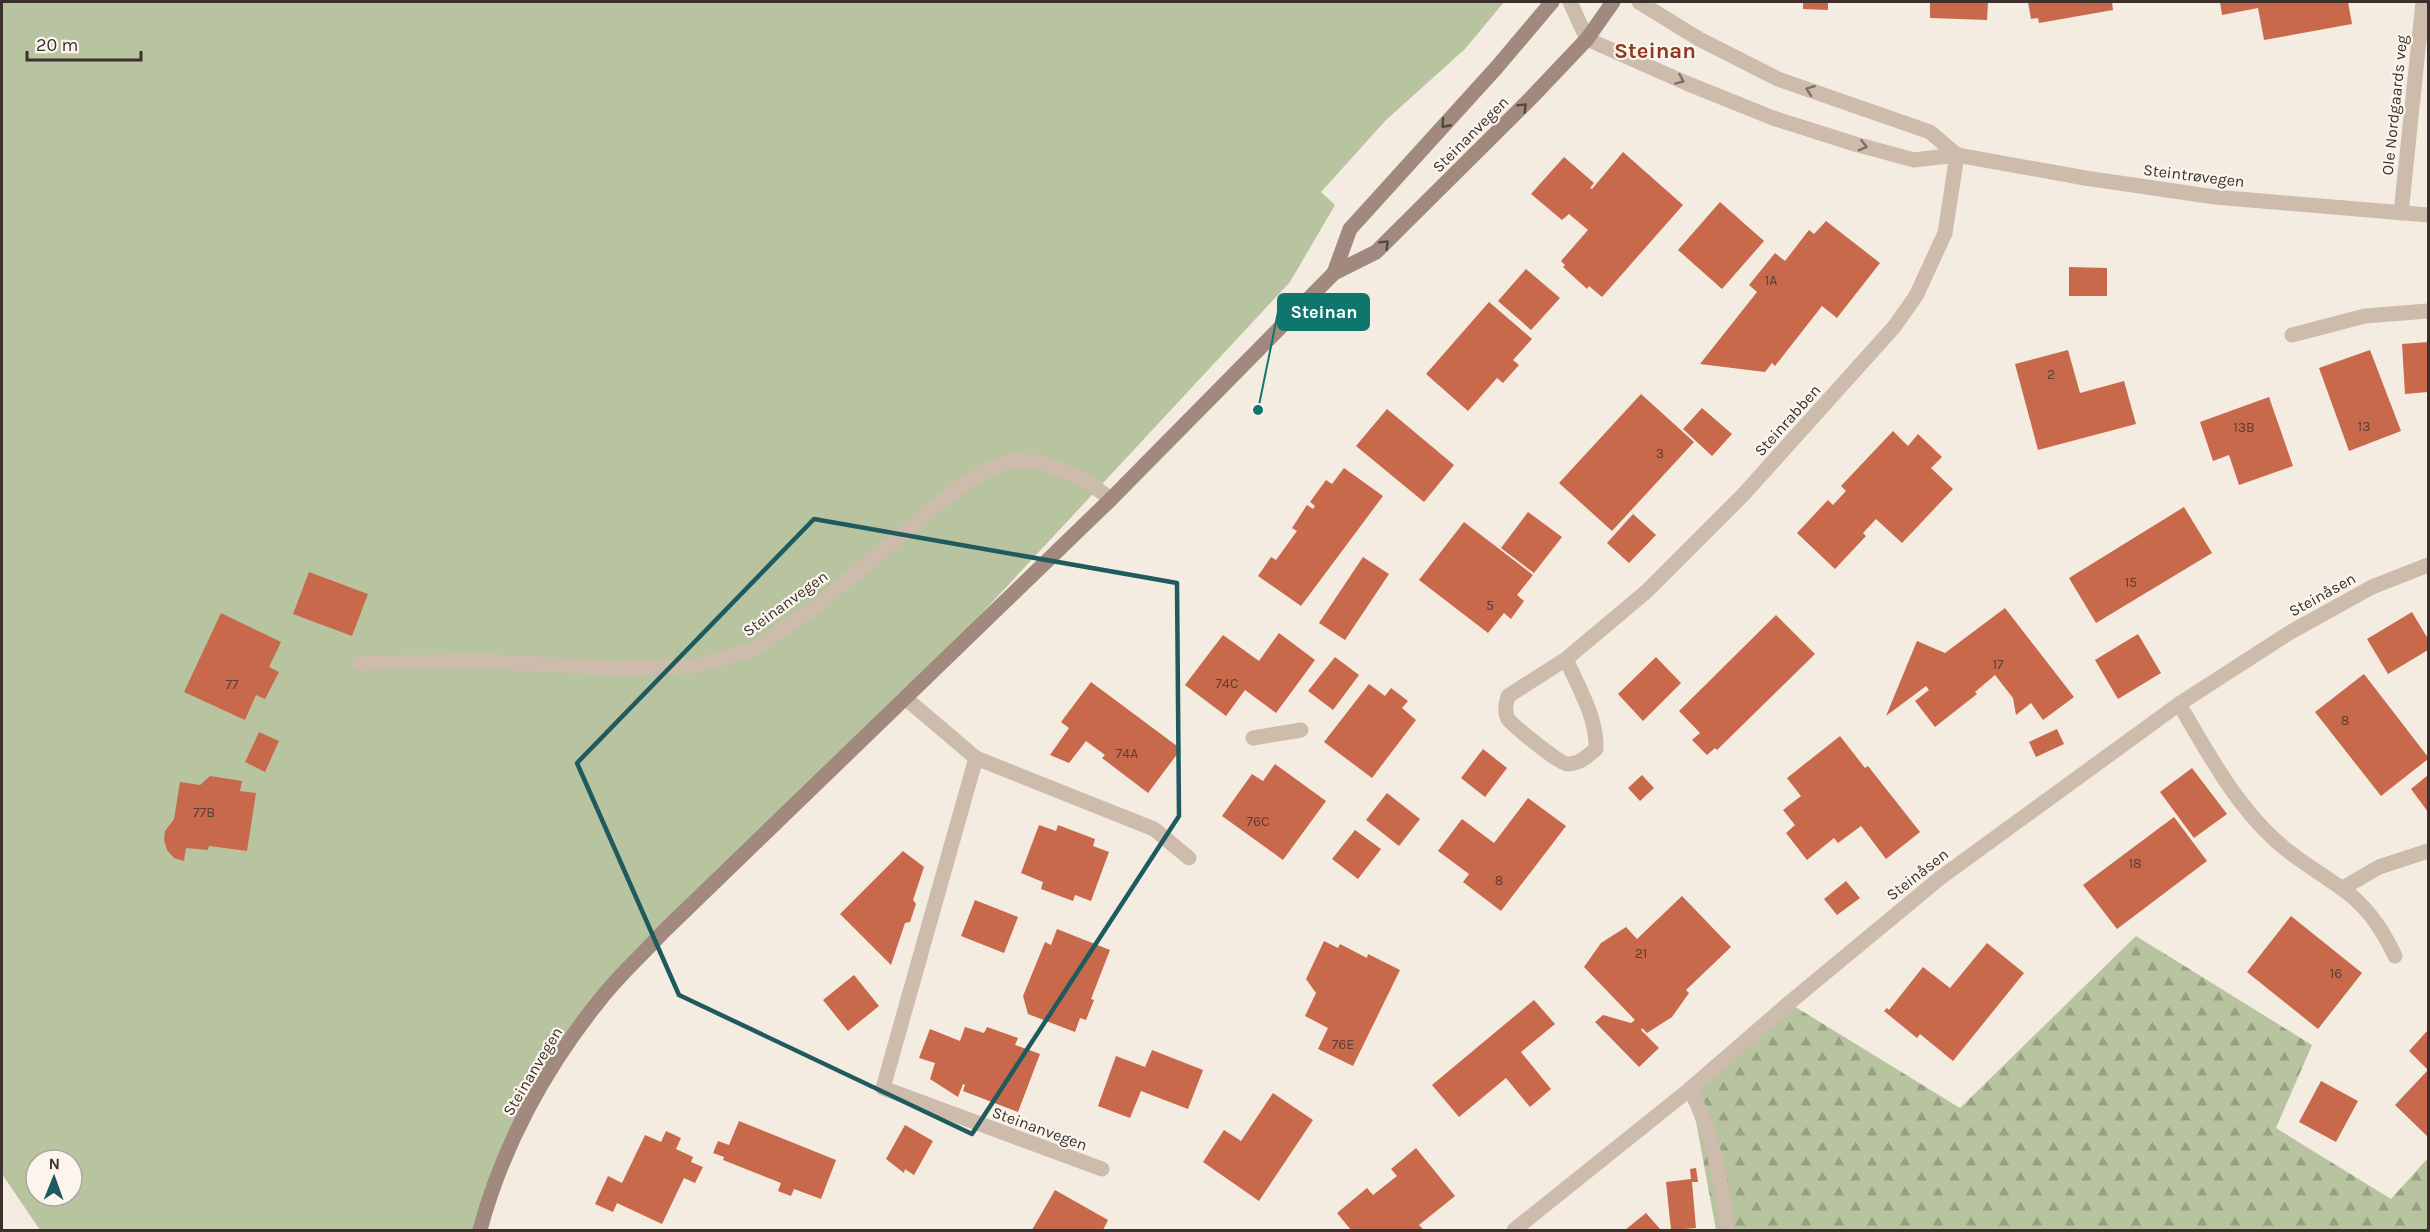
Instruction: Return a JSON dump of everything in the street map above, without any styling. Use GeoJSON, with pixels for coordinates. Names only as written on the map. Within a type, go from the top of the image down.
{"type":"FeatureCollection","features":[{"type":"Feature","properties":{"kind":"main road","name":"Steinanvegen"},"geometry":{"type":"LineString","coordinates":[[1334,273],[1350,229],[1497,67],[1552,2]]}},
{"type":"Feature","properties":{"kind":"main road","name":"Steinanvegen"},"geometry":{"type":"LineString","coordinates":[[480,1230],[488,1202],[519,1127],[559,1054],[600,999],[664,931],[904,697],[1111,500],[1334,273],[1376,252],[1531,99],[1587,39],[1613,2]]}},
{"type":"Feature","properties":{"kind":"street"},"geometry":{"type":"LineString","coordinates":[[1570,2],[1587,39]]}},
{"type":"Feature","properties":{"kind":"street"},"geometry":{"type":"LineString","coordinates":[[1639,2],[1699,39],[1778,78],[1930,132],[1957,155]]}},
{"type":"Feature","properties":{"kind":"street","name":"Ole Nordgaards veg"},"geometry":{"type":"LineString","coordinates":[[2401,213],[2423,2]]}},
{"type":"Feature","properties":{"kind":"street","name":"Steintrøvegen"},"geometry":{"type":"LineString","coordinates":[[1587,39],[1773,118],[1914,160],[1957,155],[2085,178],[2215,197],[2428,215]]}},
{"type":"Feature","properties":{"kind":"street","name":"Steinrabben"},"geometry":{"type":"LineString","coordinates":[[1566,660],[1593,719],[1596,735],[1596,749],[1584,759],[1567,764],[1551,756],[1508,719],[1505,708],[1508,696],[1566,660],[1647,591],[1743,495],[1894,327],[1916,296],[1945,233],[1957,155]]}},
{"type":"Feature","properties":{"kind":"street"},"geometry":{"type":"LineString","coordinates":[[2292,335],[2365,316],[2428,311]]}},
{"type":"Feature","properties":{"kind":"street","name":"Steinanvegen"},"geometry":{"type":"LineString","coordinates":[[360,663],[480,661],[615,668],[695,666],[753,650],[813,609],[954,491],[985,471],[1011,461],[1039,462],[1082,478],[1111,500]]}},
{"type":"Feature","properties":{"kind":"street","name":"Steinåsen"},"geometry":{"type":"LineString","coordinates":[[1514,1230],[1690,1089],[1789,1003],[1940,878],[2179,704],[2289,633],[2372,587],[2428,565]]}},
{"type":"Feature","properties":{"kind":"street"},"geometry":{"type":"LineString","coordinates":[[904,697],[976,758],[1154,829],[1189,858]]}},
{"type":"Feature","properties":{"kind":"street"},"geometry":{"type":"LineString","coordinates":[[2179,704],[2222,776],[2250,814],[2275,840],[2307,867],[2343,888],[2364,908],[2386,936],[2395,956]]}},
{"type":"Feature","properties":{"kind":"street"},"geometry":{"type":"LineString","coordinates":[[1253,738],[1301,730]]}},
{"type":"Feature","properties":{"kind":"street","name":"Steinanvegen"},"geometry":{"type":"LineString","coordinates":[[976,758],[883,1088],[1102,1169]]}},
{"type":"Feature","properties":{"kind":"street"},"geometry":{"type":"LineString","coordinates":[[2343,888],[2379,867],[2428,851]]}},
{"type":"Feature","properties":{"kind":"street"},"geometry":{"type":"LineString","coordinates":[[1690,1089],[1702,1112],[1712,1142],[1728,1230]]}},
{"type":"Feature","properties":{"kind":"highlighted area"},"geometry":{"type":"Polygon","coordinates":[[[814,519],[1177,583],[1179,816],[972,1134],[679,995],[577,763],[814,519]]]}},
{"type":"Feature","properties":{"kind":"green space"},"geometry":{"type":"Polygon","coordinates":[[[2,2],[1504,2],[1465,49],[1386,120],[1321,192],[1335,205],[1290,282],[904,697],[552,1048],[480,1230],[40,1230],[25,1208],[84,1208],[84,1148],[24,1148],[24,1206],[2,1174],[2,2]]]}},
{"type":"Feature","properties":{"kind":"green space"},"geometry":{"type":"Polygon","coordinates":[[[2136,936],[2312,1045],[2276,1128],[2391,1199],[2428,1158],[2428,1230],[1716,1230],[1690,1089],[1789,1003],[1960,1108],[2136,936]]]}},
{"type":"Feature","properties":{"kind":"building"},"geometry":{"type":"Polygon","coordinates":[[[1803,2],[1828,2],[1828,10],[1803,9],[1803,2]]]}},
{"type":"Feature","properties":{"kind":"building"},"geometry":{"type":"Polygon","coordinates":[[[1930,2],[1988,2],[1987,20],[1930,18],[1930,2]]]}},
{"type":"Feature","properties":{"kind":"building"},"geometry":{"type":"Polygon","coordinates":[[[2028,2],[2112,2],[2113,10],[2039,23],[2038,18],[2031,19],[2028,2]]]}},
{"type":"Feature","properties":{"kind":"building"},"geometry":{"type":"Polygon","coordinates":[[[2220,2],[2348,2],[2352,24],[2264,40],[2258,8],[2222,15],[2220,2]]]}},
{"type":"Feature","properties":{"kind":"building"},"geometry":{"type":"Polygon","coordinates":[[[1623,152],[1683,205],[1602,297],[1589,286],[1587,289],[1563,267],[1565,265],[1561,261],[1588,230],[1569,214],[1562,220],[1531,194],[1564,157],[1594,183],[1590,188],[1592,189],[1623,152]]]}},
{"type":"Feature","properties":{"kind":"building"},"geometry":{"type":"Polygon","coordinates":[[[1720,202],[1764,241],[1722,289],[1678,250],[1720,202]]]}},
{"type":"Feature","properties":{"kind":"building"},"geometry":{"type":"Polygon","coordinates":[[[1826,221],[1880,263],[1837,318],[1822,306],[1775,366],[1772,363],[1765,372],[1700,364],[1757,292],[1749,285],[1775,253],[1785,261],[1809,230],[1814,234],[1826,221]]]}},
{"type":"Feature","properties":{"kind":"building"},"geometry":{"type":"Polygon","coordinates":[[[2069,267],[2107,268],[2107,296],[2069,296],[2069,267]]]}},
{"type":"Feature","properties":{"kind":"building"},"geometry":{"type":"Polygon","coordinates":[[[1526,269],[1560,298],[1531,330],[1498,301],[1526,269]]]}},
{"type":"Feature","properties":{"kind":"building"},"geometry":{"type":"Polygon","coordinates":[[[1489,302],[1532,339],[1513,360],[1519,365],[1503,383],[1497,378],[1468,411],[1426,374],[1489,302]]]}},
{"type":"Feature","properties":{"kind":"building"},"geometry":{"type":"Polygon","coordinates":[[[2428,342],[2428,392],[2405,394],[2402,344],[2428,342]]]}},
{"type":"Feature","properties":{"kind":"building"},"geometry":{"type":"Polygon","coordinates":[[[2068,350],[2080,393],[2124,381],[2136,424],[2038,450],[2015,364],[2068,350]]]}},
{"type":"Feature","properties":{"kind":"building"},"geometry":{"type":"Polygon","coordinates":[[[2370,350],[2401,431],[2349,451],[2319,368],[2370,350]]]}},
{"type":"Feature","properties":{"kind":"building"},"geometry":{"type":"Polygon","coordinates":[[[1641,394],[1694,442],[1612,531],[1559,483],[1641,394]]]}},
{"type":"Feature","properties":{"kind":"building"},"geometry":{"type":"Polygon","coordinates":[[[2269,397],[2293,466],[2239,485],[2229,455],[2213,461],[2200,422],[2269,397]]]}},
{"type":"Feature","properties":{"kind":"building"},"geometry":{"type":"Polygon","coordinates":[[[1702,408],[1732,434],[1712,456],[1683,429],[1702,408]]]}},
{"type":"Feature","properties":{"kind":"building"},"geometry":{"type":"Polygon","coordinates":[[[1387,409],[1454,465],[1424,502],[1356,446],[1387,409]]]}},
{"type":"Feature","properties":{"kind":"building"},"geometry":{"type":"Polygon","coordinates":[[[1893,431],[1908,446],[1918,434],[1942,457],[1931,468],[1953,489],[1902,543],[1876,519],[1863,533],[1866,536],[1835,569],[1797,533],[1828,500],[1833,505],[1846,491],[1841,486],[1893,431]]]}},
{"type":"Feature","properties":{"kind":"building"},"geometry":{"type":"Polygon","coordinates":[[[1344,468],[1383,496],[1301,606],[1258,576],[1271,557],[1276,560],[1297,531],[1292,528],[1307,505],[1313,509],[1315,506],[1310,502],[1326,480],[1332,484],[1344,468]]]}},
{"type":"Feature","properties":{"kind":"building"},"geometry":{"type":"Polygon","coordinates":[[[2184,507],[2212,553],[2096,623],[2069,578],[2184,507]]]}},
{"type":"Feature","properties":{"kind":"building"},"geometry":{"type":"Polygon","coordinates":[[[1528,512],[1562,537],[1534,573],[1501,548],[1528,512]]]}},
{"type":"Feature","properties":{"kind":"building"},"geometry":{"type":"Polygon","coordinates":[[[1633,514],[1656,535],[1629,563],[1607,543],[1633,514]]]}},
{"type":"Feature","properties":{"kind":"building"},"geometry":{"type":"Polygon","coordinates":[[[1464,522],[1533,575],[1517,595],[1524,601],[1511,619],[1504,613],[1488,633],[1419,580],[1464,522]]]}},
{"type":"Feature","properties":{"kind":"building"},"geometry":{"type":"Polygon","coordinates":[[[1363,557],[1389,574],[1345,640],[1319,623],[1363,557]]]}},
{"type":"Feature","properties":{"kind":"building"},"geometry":{"type":"Polygon","coordinates":[[[309,572],[368,594],[352,636],[293,614],[309,572]]]}},
{"type":"Feature","properties":{"kind":"building"},"geometry":{"type":"Polygon","coordinates":[[[2005,608],[2074,697],[2043,720],[2031,703],[2016,715],[2013,698],[1995,675],[1975,692],[1977,694],[1935,727],[1915,701],[1929,690],[1926,686],[1886,716],[1917,641],[1945,653],[2005,608]]]}},
{"type":"Feature","properties":{"kind":"building"},"geometry":{"type":"Polygon","coordinates":[[[2412,612],[2428,639],[2428,650],[2388,674],[2367,639],[2412,612]]]}},
{"type":"Feature","properties":{"kind":"building"},"geometry":{"type":"Polygon","coordinates":[[[221,613],[281,642],[269,667],[279,672],[265,699],[256,695],[245,720],[184,692],[221,613]]]}},
{"type":"Feature","properties":{"kind":"building"},"geometry":{"type":"Polygon","coordinates":[[[1776,615],[1815,654],[1717,750],[1715,748],[1707,755],[1692,740],[1700,733],[1679,711],[1776,615]]]}},
{"type":"Feature","properties":{"kind":"building"},"geometry":{"type":"Polygon","coordinates":[[[1279,633],[1315,660],[1276,713],[1245,690],[1226,716],[1185,685],[1223,635],[1259,661],[1279,633]]]}},
{"type":"Feature","properties":{"kind":"building"},"geometry":{"type":"Polygon","coordinates":[[[2138,634],[2161,673],[2118,699],[2095,660],[2138,634]]]}},
{"type":"Feature","properties":{"kind":"building"},"geometry":{"type":"Polygon","coordinates":[[[1335,657],[1359,675],[1333,710],[1308,691],[1335,657]]]}},
{"type":"Feature","properties":{"kind":"building"},"geometry":{"type":"Polygon","coordinates":[[[1656,657],[1681,683],[1643,721],[1618,694],[1656,657]]]}},
{"type":"Feature","properties":{"kind":"building"},"geometry":{"type":"Polygon","coordinates":[[[2364,674],[2428,757],[2381,796],[2315,712],[2364,674]]]}},
{"type":"Feature","properties":{"kind":"building"},"geometry":{"type":"Polygon","coordinates":[[[1091,682],[1181,749],[1148,793],[1102,758],[1105,755],[1086,741],[1069,763],[1050,755],[1069,728],[1061,722],[1091,682]]]}},
{"type":"Feature","properties":{"kind":"building"},"geometry":{"type":"Polygon","coordinates":[[[1369,684],[1385,696],[1391,688],[1408,701],[1402,708],[1416,720],[1372,778],[1324,742],[1369,684]]]}},
{"type":"Feature","properties":{"kind":"building"},"geometry":{"type":"Polygon","coordinates":[[[2057,729],[2064,744],[2036,757],[2029,742],[2057,729]]]}},
{"type":"Feature","properties":{"kind":"building"},"geometry":{"type":"Polygon","coordinates":[[[259,732],[279,741],[265,772],[245,762],[259,732]]]}},
{"type":"Feature","properties":{"kind":"building"},"geometry":{"type":"Polygon","coordinates":[[[1840,736],[1865,768],[1868,766],[1920,832],[1886,859],[1861,826],[1838,843],[1834,838],[1807,860],[1786,833],[1795,825],[1783,810],[1801,796],[1787,778],[1840,736]]]}},
{"type":"Feature","properties":{"kind":"building"},"geometry":{"type":"Polygon","coordinates":[[[1483,749],[1507,768],[1485,797],[1461,778],[1483,749]]]}},
{"type":"Feature","properties":{"kind":"building"},"geometry":{"type":"Polygon","coordinates":[[[1275,764],[1326,801],[1283,860],[1222,816],[1252,774],[1263,781],[1275,764]]]}},
{"type":"Feature","properties":{"kind":"building"},"geometry":{"type":"Polygon","coordinates":[[[2192,768],[2227,814],[2194,838],[2160,792],[2192,768]]]}},
{"type":"Feature","properties":{"kind":"building"},"geometry":{"type":"Polygon","coordinates":[[[1642,775],[1654,788],[1640,801],[1628,788],[1642,775]]]}},
{"type":"Feature","properties":{"kind":"building"},"geometry":{"type":"Polygon","coordinates":[[[2428,775],[2428,812],[2411,789],[2428,775]]]}},
{"type":"Feature","properties":{"kind":"building"},"geometry":{"type":"Polygon","coordinates":[[[210,776],[242,781],[240,791],[256,793],[247,851],[209,846],[208,850],[186,848],[184,861],[174,858],[167,850],[164,840],[165,831],[174,819],[180,782],[200,785],[210,776]]]}},
{"type":"Feature","properties":{"kind":"building"},"geometry":{"type":"Polygon","coordinates":[[[1387,793],[1420,819],[1399,846],[1366,820],[1387,793]]]}},
{"type":"Feature","properties":{"kind":"building"},"geometry":{"type":"Polygon","coordinates":[[[1528,798],[1566,826],[1501,911],[1463,882],[1469,874],[1438,851],[1462,819],[1494,843],[1528,798]]]}},
{"type":"Feature","properties":{"kind":"building"},"geometry":{"type":"Polygon","coordinates":[[[2174,817],[2207,861],[2117,929],[2083,885],[2174,817]]]}},
{"type":"Feature","properties":{"kind":"building"},"geometry":{"type":"Polygon","coordinates":[[[1039,825],[1056,831],[1058,825],[1095,839],[1093,846],[1109,852],[1091,901],[1075,895],[1073,901],[1041,889],[1043,882],[1021,873],[1039,825]]]}},
{"type":"Feature","properties":{"kind":"building"},"geometry":{"type":"Polygon","coordinates":[[[1355,830],[1381,849],[1358,879],[1332,859],[1355,830]]]}},
{"type":"Feature","properties":{"kind":"building"},"geometry":{"type":"Polygon","coordinates":[[[903,851],[924,867],[913,900],[916,904],[910,922],[905,923],[891,965],[840,914],[903,851]]]}},
{"type":"Feature","properties":{"kind":"building"},"geometry":{"type":"Polygon","coordinates":[[[1846,881],[1860,898],[1837,915],[1824,899],[1846,881]]]}},
{"type":"Feature","properties":{"kind":"building"},"geometry":{"type":"Polygon","coordinates":[[[1682,896],[1731,947],[1686,990],[1689,993],[1672,1017],[1647,1033],[1642,1028],[1641,1030],[1659,1048],[1639,1067],[1595,1022],[1603,1015],[1631,1023],[1635,1020],[1584,967],[1601,943],[1626,927],[1637,939],[1682,896]]]}},
{"type":"Feature","properties":{"kind":"building"},"geometry":{"type":"Polygon","coordinates":[[[975,900],[1018,917],[1004,953],[961,936],[975,900]]]}},
{"type":"Feature","properties":{"kind":"building"},"geometry":{"type":"Polygon","coordinates":[[[2291,916],[2362,973],[2318,1029],[2247,972],[2291,916]]]}},
{"type":"Feature","properties":{"kind":"building"},"geometry":{"type":"Polygon","coordinates":[[[1057,929],[1110,950],[1091,999],[1094,1000],[1086,1020],[1080,1018],[1075,1032],[1028,1014],[1023,996],[1045,942],[1051,945],[1057,929]]]}},
{"type":"Feature","properties":{"kind":"building"},"geometry":{"type":"Polygon","coordinates":[[[1324,941],[1338,948],[1340,944],[1367,958],[1368,954],[1400,970],[1353,1066],[1318,1049],[1328,1028],[1305,1016],[1316,993],[1306,979],[1324,941]]]}},
{"type":"Feature","properties":{"kind":"building"},"geometry":{"type":"Polygon","coordinates":[[[1987,943],[2024,973],[1953,1061],[1920,1034],[1917,1038],[1884,1011],[1887,1008],[1889,1010],[1923,967],[1950,988],[1987,943]]]}},
{"type":"Feature","properties":{"kind":"building"},"geometry":{"type":"Polygon","coordinates":[[[854,975],[879,1006],[848,1031],[823,1000],[854,975]]]}},
{"type":"Feature","properties":{"kind":"building"},"geometry":{"type":"Polygon","coordinates":[[[1534,1000],[1555,1024],[1521,1052],[1551,1089],[1530,1107],[1506,1078],[1459,1117],[1432,1085],[1534,1000]]]}},
{"type":"Feature","properties":{"kind":"building"},"geometry":{"type":"Polygon","coordinates":[[[965,1027],[984,1033],[987,1027],[1018,1038],[1015,1045],[1040,1054],[1018,1112],[963,1091],[965,1085],[963,1084],[958,1097],[930,1079],[935,1063],[919,1058],[930,1029],[960,1041],[965,1027]]]}},
{"type":"Feature","properties":{"kind":"building"},"geometry":{"type":"Polygon","coordinates":[[[2428,1030],[2428,1070],[2409,1051],[2428,1030]]]}},
{"type":"Feature","properties":{"kind":"building"},"geometry":{"type":"Polygon","coordinates":[[[1152,1050],[1203,1070],[1188,1109],[1141,1091],[1130,1118],[1098,1106],[1116,1056],[1145,1067],[1152,1050]]]}},
{"type":"Feature","properties":{"kind":"building"},"geometry":{"type":"Polygon","coordinates":[[[2428,1070],[2428,1137],[2395,1105],[2428,1070]]]}},
{"type":"Feature","properties":{"kind":"building"},"geometry":{"type":"Polygon","coordinates":[[[2321,1081],[2358,1101],[2336,1142],[2299,1122],[2321,1081]]]}},
{"type":"Feature","properties":{"kind":"building"},"geometry":{"type":"Polygon","coordinates":[[[1273,1093],[1313,1120],[1259,1201],[1203,1162],[1224,1130],[1241,1141],[1273,1093]]]}},
{"type":"Feature","properties":{"kind":"building"},"geometry":{"type":"Polygon","coordinates":[[[739,1121],[836,1160],[821,1199],[794,1189],[791,1196],[778,1191],[781,1183],[723,1160],[724,1157],[713,1153],[718,1141],[729,1145],[739,1121]]]}},
{"type":"Feature","properties":{"kind":"building"},"geometry":{"type":"Polygon","coordinates":[[[905,1125],[933,1141],[914,1175],[905,1169],[904,1173],[886,1159],[905,1125]]]}},
{"type":"Feature","properties":{"kind":"building"},"geometry":{"type":"Polygon","coordinates":[[[666,1131],[681,1138],[676,1149],[693,1157],[691,1162],[703,1167],[695,1183],[684,1178],[662,1224],[617,1203],[613,1212],[595,1204],[608,1176],[622,1183],[645,1135],[661,1142],[666,1131]]]}},
{"type":"Feature","properties":{"kind":"building"},"geometry":{"type":"Polygon","coordinates":[[[1416,1148],[1455,1196],[1419,1225],[1423,1229],[1421,1230],[1351,1230],[1337,1213],[1367,1188],[1373,1195],[1397,1176],[1391,1169],[1416,1148]]]}},
{"type":"Feature","properties":{"kind":"building"},"geometry":{"type":"Polygon","coordinates":[[[1696,1168],[1698,1182],[1692,1182],[1696,1228],[1671,1230],[1666,1182],[1691,1179],[1690,1169],[1696,1168]]]}},
{"type":"Feature","properties":{"kind":"building"},"geometry":{"type":"Polygon","coordinates":[[[1055,1190],[1108,1220],[1103,1230],[1032,1230],[1055,1190]]]}},
{"type":"Feature","properties":{"kind":"building"},"geometry":{"type":"Polygon","coordinates":[[[1646,1213],[1661,1230],[1625,1230],[1646,1213]]]}},
{"type":"Feature","properties":{"kind":"place","name":"Steinan"},"geometry":{"type":"Point","coordinates":[1258,410]}},
{"type":"Feature","properties":{"kind":"district","name":"Steinan"},"geometry":{"type":"Point","coordinates":[1655,50]}}]}
